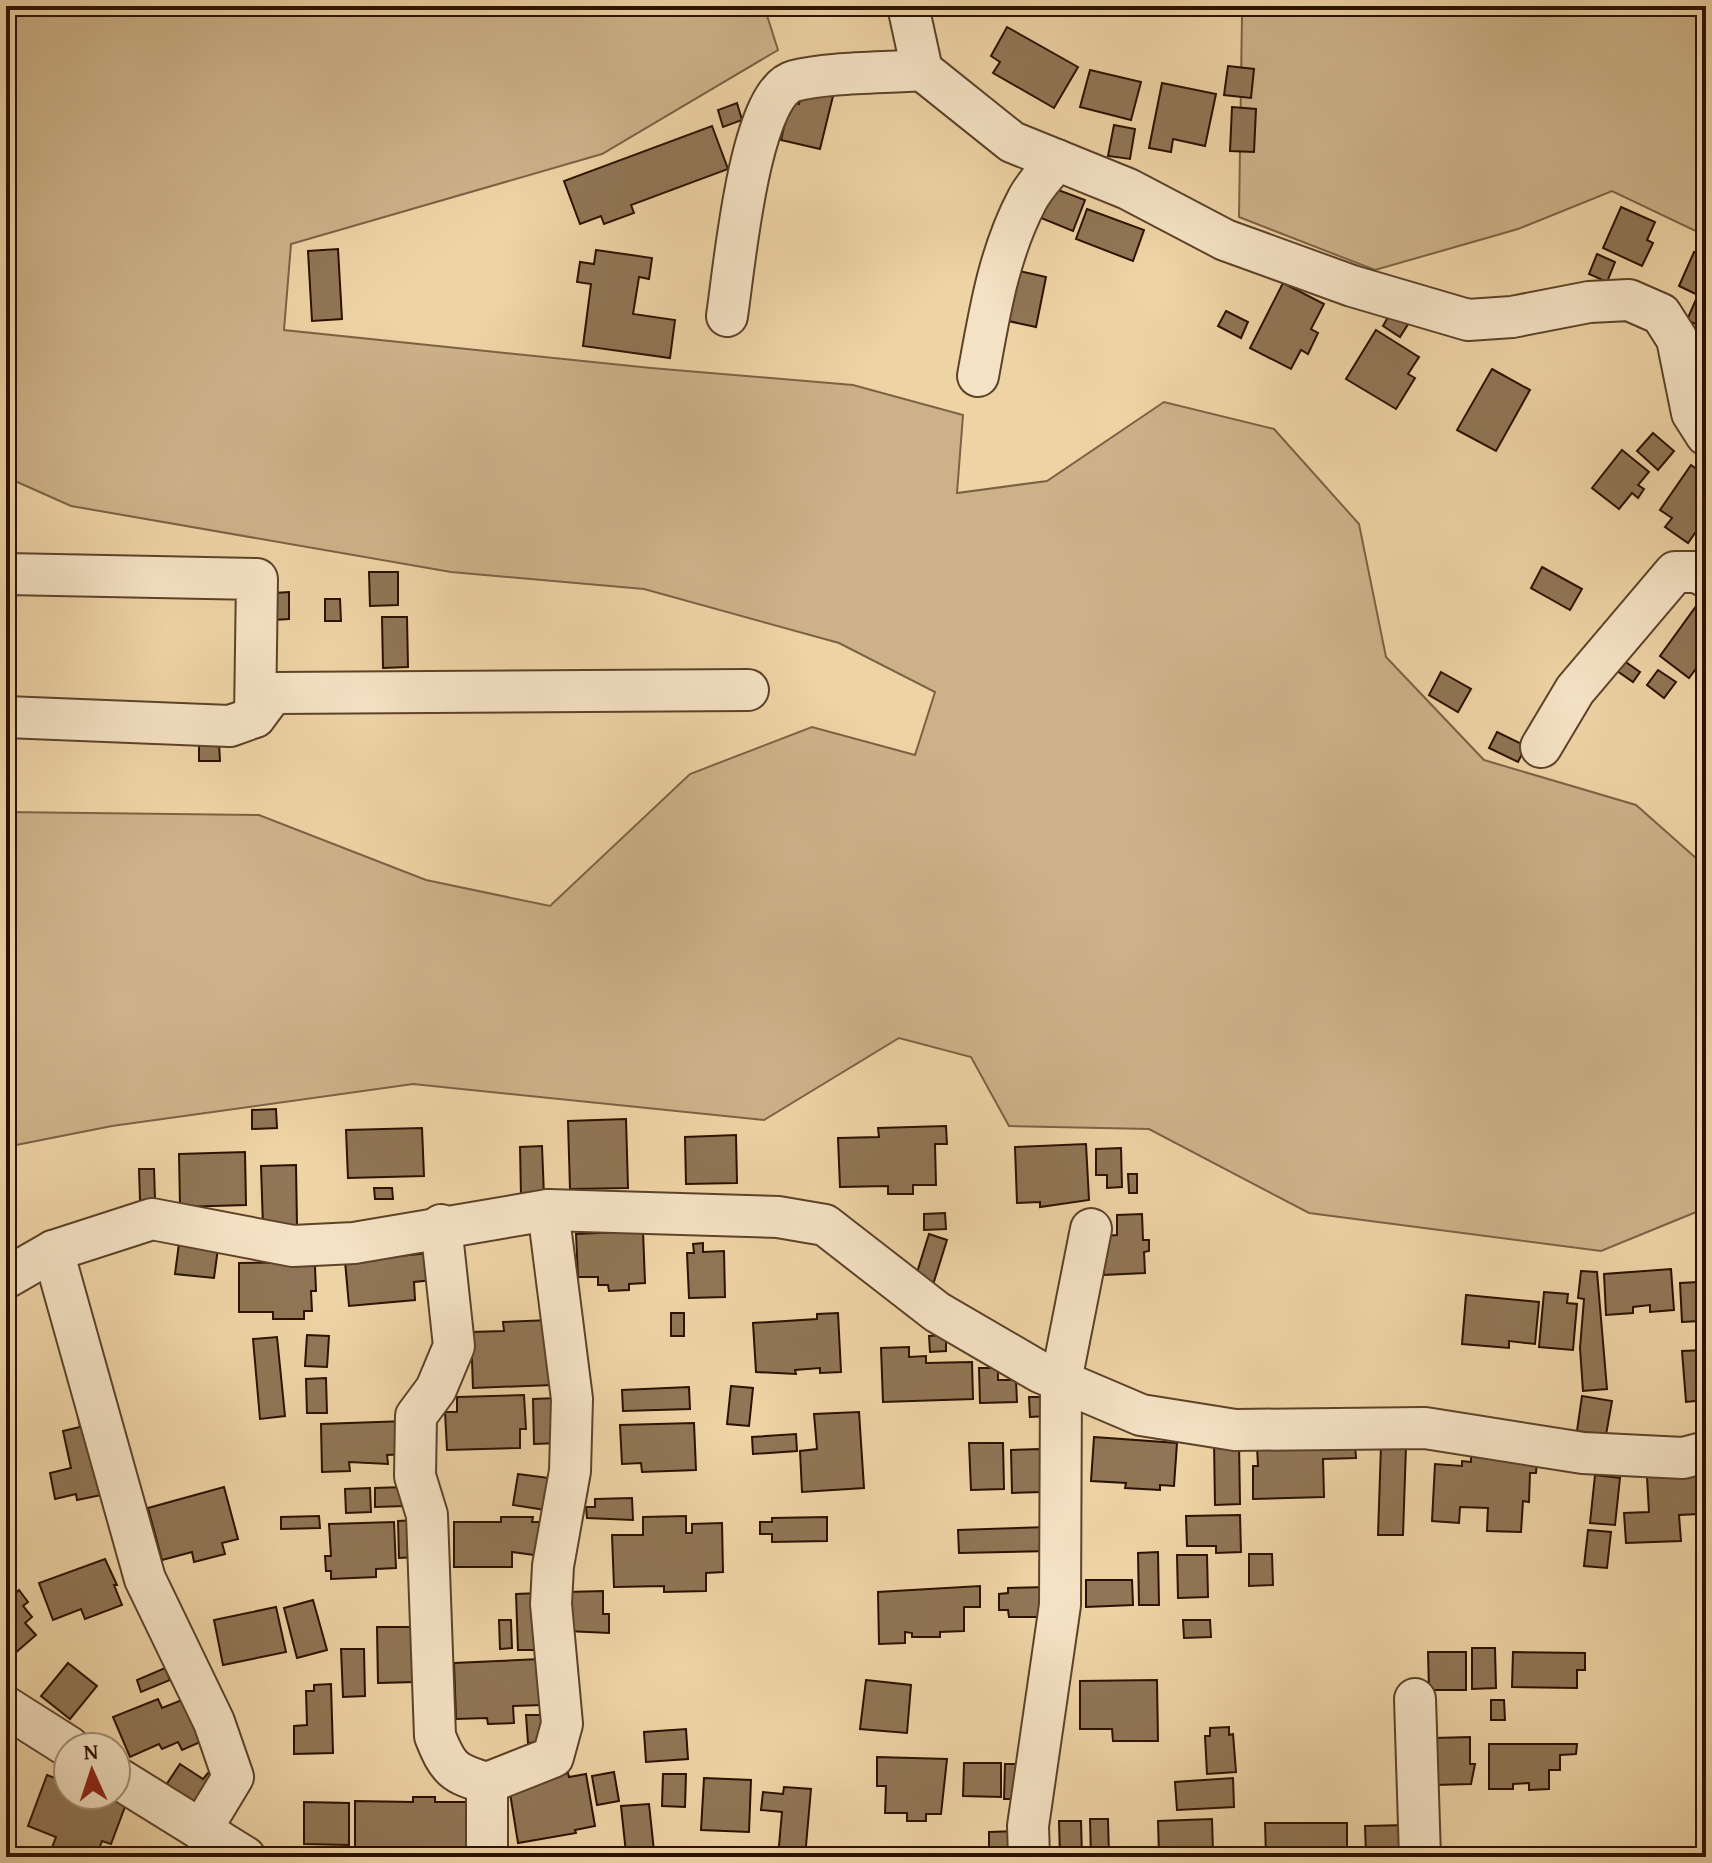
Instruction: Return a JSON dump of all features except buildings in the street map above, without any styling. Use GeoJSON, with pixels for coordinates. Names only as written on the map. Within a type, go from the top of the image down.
{"type":"FeatureCollection","features":[{"type":"Feature","properties":{"kind":"street"},"geometry":{"type":"LineString","coordinates":[[908,6],[922,70],[1012,142],[1128,189],[1225,240],[1352,286],[1468,320],[1512,317],[1589,302],[1629,300],[1661,314],[1677,339],[1692,413],[1706,435]]}},
{"type":"Feature","properties":{"kind":"street"},"geometry":{"type":"LineString","coordinates":[[727,316],[757,133],[772,98],[791,81],[922,70]]}},
{"type":"Feature","properties":{"kind":"street"},"geometry":{"type":"LineString","coordinates":[[978,376],[990,305],[1009,245],[1028,199],[1057,160]]}},
{"type":"Feature","properties":{"kind":"street"},"geometry":{"type":"LineString","coordinates":[[1541,747],[1575,690],[1675,572],[1697,572],[1706,577]]}},
{"type":"Feature","properties":{"kind":"street"},"geometry":{"type":"LineString","coordinates":[[6,574],[257,579],[255,717]]}},
{"type":"Feature","properties":{"kind":"street"},"geometry":{"type":"LineString","coordinates":[[6,717],[230,726],[255,717],[273,693],[748,690]]}},
{"type":"Feature","properties":{"kind":"street"},"geometry":{"type":"LineString","coordinates":[[441,1225],[454,1346],[436,1389],[416,1416],[415,1476],[427,1515],[435,1736],[445,1761],[460,1775],[487,1783],[553,1757],[562,1724],[551,1604],[553,1566],[570,1471],[572,1399],[548,1210]]}},
{"type":"Feature","properties":{"kind":"street"},"geometry":{"type":"LineString","coordinates":[[6,1278],[53,1251],[152,1219],[293,1246],[354,1243],[441,1225],[548,1210],[778,1217],[825,1225],[937,1312],[1061,1381],[1141,1415],[1235,1430],[1425,1428],[1583,1453],[1683,1458],[1706,1452]]}},
{"type":"Feature","properties":{"kind":"street"},"geometry":{"type":"LineString","coordinates":[[1029,1857],[1028,1826],[1060,1605],[1061,1381],[1091,1229]]}},
{"type":"Feature","properties":{"kind":"street"},"geometry":{"type":"LineString","coordinates":[[53,1251],[145,1579],[214,1722],[233,1777],[201,1830]]}},
{"type":"Feature","properties":{"kind":"street"},"geometry":{"type":"LineString","coordinates":[[1415,1699],[1420,1857]]}},
{"type":"Feature","properties":{"kind":"street"},"geometry":{"type":"LineString","coordinates":[[6,1707],[52,1736]]}},
{"type":"Feature","properties":{"kind":"street"},"geometry":{"type":"LineString","coordinates":[[487,1783],[487,1857]]}},
{"type":"Feature","properties":{"kind":"street"},"geometry":{"type":"LineString","coordinates":[[132,1787],[245,1857]]}},
{"type":"Feature","properties":{"kind":"shaded area"},"geometry":{"type":"Polygon","coordinates":[[[6,6],[764,6],[778,50],[602,154],[291,244],[284,330],[651,368],[853,385],[963,415],[957,493],[1047,481],[1164,402],[1274,429],[1359,524],[1386,657],[1484,760],[1636,805],[1706,867],[1706,1208],[1601,1251],[1309,1213],[1149,1129],[1009,1126],[971,1057],[899,1038],[764,1120],[413,1084],[112,1126],[6,1147],[6,812],[259,815],[426,880],[550,906],[690,774],[812,727],[915,755],[935,692],[839,643],[644,589],[451,572],[71,506],[6,477],[6,6]]]}},
{"type":"Feature","properties":{"kind":"shaded area"},"geometry":{"type":"Polygon","coordinates":[[[1278,6],[1706,6],[1706,236],[1612,191],[1518,229],[1375,270],[1239,217],[1242,15],[1278,6]]]}}]}
